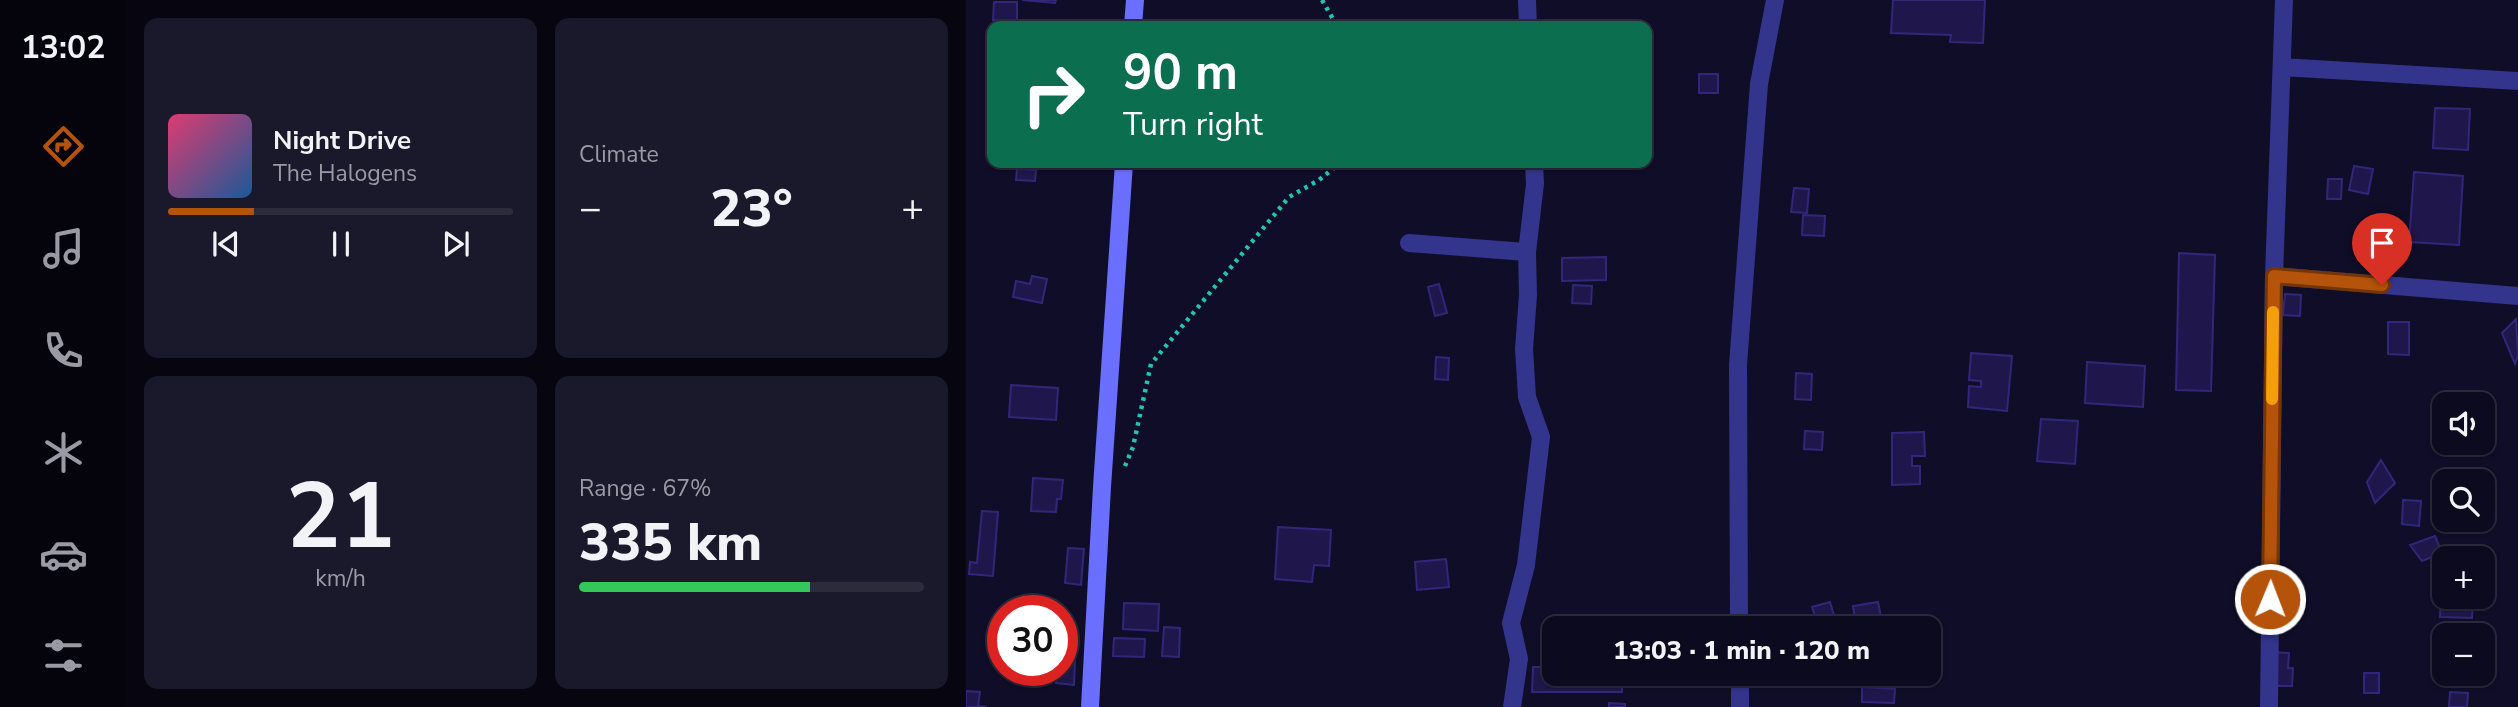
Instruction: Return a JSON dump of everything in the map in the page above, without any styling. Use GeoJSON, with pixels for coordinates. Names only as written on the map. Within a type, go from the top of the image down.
{"type":"FeatureCollection","features":[{"type":"Feature","properties":{"kind":"street"},"geometry":{"type":"LineString","coordinates":[[1133,21],[1135,0]]}},
{"type":"Feature","properties":{"kind":"street"},"geometry":{"type":"LineString","coordinates":[[1527,0],[1528,21]]}},
{"type":"Feature","properties":{"kind":"street"},"geometry":{"type":"LineString","coordinates":[[1739,616],[1738,365],[1759,84],[1775,0]]}},
{"type":"Feature","properties":{"kind":"street"},"geometry":{"type":"LineString","coordinates":[[2269,707],[2274,276],[2284,0]]}},
{"type":"Feature","properties":{"kind":"street"},"geometry":{"type":"LineString","coordinates":[[2283,67],[2518,81]]}},
{"type":"Feature","properties":{"kind":"street"},"geometry":{"type":"LineString","coordinates":[[1090,707],[1124,168]]}},
{"type":"Feature","properties":{"kind":"street"},"geometry":{"type":"LineString","coordinates":[[1512,707],[1519,659],[1511,623],[1526,565],[1541,437],[1527,397],[1524,349],[1528,295],[1527,252],[1535,184],[1534,168]]}},
{"type":"Feature","properties":{"kind":"street"},"geometry":{"type":"LineString","coordinates":[[1409,243],[1527,252]]}},
{"type":"Feature","properties":{"kind":"street"},"geometry":{"type":"LineString","coordinates":[[2274,276],[2518,296]]}},
{"type":"Feature","properties":{"kind":"street"},"geometry":{"type":"LineString","coordinates":[[1740,686],[1740,707]]}},
{"type":"Feature","properties":{"kind":"path"},"geometry":{"type":"LineString","coordinates":[[1322,0],[1334,21]]}},
{"type":"Feature","properties":{"kind":"path"},"geometry":{"type":"LineString","coordinates":[[1124,470],[1133,447],[1151,364],[1289,197],[1320,180],[1334,168]]}},
{"type":"Feature","properties":{"kind":"building"},"geometry":{"type":"Polygon","coordinates":[[[1022,0],[1056,0],[1055,3],[1022,0]]]}},
{"type":"Feature","properties":{"kind":"building"},"geometry":{"type":"Polygon","coordinates":[[[1893,0],[1985,0],[1983,43],[1950,42],[1951,35],[1891,33],[1893,0]]]}},
{"type":"Feature","properties":{"kind":"building"},"geometry":{"type":"Polygon","coordinates":[[[994,2],[1017,2],[1017,20],[993,20],[994,2]]]}},
{"type":"Feature","properties":{"kind":"building"},"geometry":{"type":"Polygon","coordinates":[[[1699,74],[1718,74],[1718,93],[1699,93],[1699,74]]]}},
{"type":"Feature","properties":{"kind":"building"},"geometry":{"type":"Polygon","coordinates":[[[2435,108],[2470,109],[2468,150],[2433,148],[2435,108]]]}},
{"type":"Feature","properties":{"kind":"building"},"geometry":{"type":"Polygon","coordinates":[[[2354,166],[2373,169],[2368,194],[2349,190],[2354,166]]]}},
{"type":"Feature","properties":{"kind":"building"},"geometry":{"type":"Polygon","coordinates":[[[1017,169],[1036,170],[1035,181],[1016,180],[1017,169]]]}},
{"type":"Feature","properties":{"kind":"building"},"geometry":{"type":"Polygon","coordinates":[[[2414,172],[2463,176],[2459,245],[2409,242],[2414,172]]]}},
{"type":"Feature","properties":{"kind":"building"},"geometry":{"type":"Polygon","coordinates":[[[2328,179],[2342,179],[2341,199],[2327,199],[2328,179]]]}},
{"type":"Feature","properties":{"kind":"building"},"geometry":{"type":"Polygon","coordinates":[[[1794,188],[1809,189],[1807,213],[1791,212],[1794,188]]]}},
{"type":"Feature","properties":{"kind":"building"},"geometry":{"type":"Polygon","coordinates":[[[1803,215],[1825,216],[1824,236],[1802,235],[1803,215]]]}},
{"type":"Feature","properties":{"kind":"building"},"geometry":{"type":"Polygon","coordinates":[[[2179,253],[2215,255],[2211,391],[2176,390],[2179,253]]]}},
{"type":"Feature","properties":{"kind":"building"},"geometry":{"type":"Polygon","coordinates":[[[1606,257],[1606,280],[1562,281],[1562,258],[1606,257]]]}},
{"type":"Feature","properties":{"kind":"building"},"geometry":{"type":"Polygon","coordinates":[[[1032,276],[1047,279],[1042,303],[1013,297],[1016,281],[1030,284],[1032,276]]]}},
{"type":"Feature","properties":{"kind":"building"},"geometry":{"type":"Polygon","coordinates":[[[1439,284],[1447,313],[1435,316],[1428,287],[1439,284]]]}},
{"type":"Feature","properties":{"kind":"building"},"geometry":{"type":"Polygon","coordinates":[[[1573,285],[1592,286],[1591,304],[1572,303],[1573,285]]]}},
{"type":"Feature","properties":{"kind":"building"},"geometry":{"type":"Polygon","coordinates":[[[2285,294],[2301,295],[2300,316],[2283,315],[2285,294]]]}},
{"type":"Feature","properties":{"kind":"building"},"geometry":{"type":"Polygon","coordinates":[[[2516,319],[2518,355],[2515,364],[2502,333],[2516,319]]]}},
{"type":"Feature","properties":{"kind":"building"},"geometry":{"type":"Polygon","coordinates":[[[2388,322],[2409,322],[2409,355],[2388,354],[2388,322]]]}},
{"type":"Feature","properties":{"kind":"building"},"geometry":{"type":"Polygon","coordinates":[[[1971,353],[2012,356],[2007,411],[1968,407],[1969,386],[1981,387],[1981,381],[1969,380],[1971,353]]]}},
{"type":"Feature","properties":{"kind":"building"},"geometry":{"type":"Polygon","coordinates":[[[1436,357],[1449,358],[1448,380],[1435,379],[1436,357]]]}},
{"type":"Feature","properties":{"kind":"building"},"geometry":{"type":"Polygon","coordinates":[[[2087,362],[2145,366],[2143,407],[2085,403],[2087,362]]]}},
{"type":"Feature","properties":{"kind":"building"},"geometry":{"type":"Polygon","coordinates":[[[1796,373],[1812,374],[1811,400],[1795,399],[1796,373]]]}},
{"type":"Feature","properties":{"kind":"building"},"geometry":{"type":"Polygon","coordinates":[[[1011,385],[1058,388],[1056,420],[1009,417],[1011,385]]]}},
{"type":"Feature","properties":{"kind":"building"},"geometry":{"type":"Polygon","coordinates":[[[2041,419],[2078,421],[2075,464],[2037,461],[2041,419]]]}},
{"type":"Feature","properties":{"kind":"building"},"geometry":{"type":"Polygon","coordinates":[[[1805,431],[1823,432],[1822,450],[1804,449],[1805,431]]]}},
{"type":"Feature","properties":{"kind":"building"},"geometry":{"type":"Polygon","coordinates":[[[1924,432],[1925,456],[1912,456],[1912,466],[1920,466],[1920,484],[1892,485],[1892,433],[1924,432]]]}},
{"type":"Feature","properties":{"kind":"building"},"geometry":{"type":"Polygon","coordinates":[[[2381,460],[2395,483],[2375,503],[2367,482],[2381,460]]]}},
{"type":"Feature","properties":{"kind":"building"},"geometry":{"type":"Polygon","coordinates":[[[1033,478],[1063,480],[1061,499],[1057,499],[1056,512],[1031,511],[1033,478]]]}},
{"type":"Feature","properties":{"kind":"building"},"geometry":{"type":"Polygon","coordinates":[[[2403,500],[2421,501],[2419,526],[2402,524],[2403,500]]]}},
{"type":"Feature","properties":{"kind":"building"},"geometry":{"type":"Polygon","coordinates":[[[982,511],[998,512],[993,576],[969,574],[970,562],[977,563],[982,511]]]}},
{"type":"Feature","properties":{"kind":"building"},"geometry":{"type":"Polygon","coordinates":[[[1278,527],[1331,530],[1329,566],[1314,565],[1312,582],[1275,579],[1278,527]]]}},
{"type":"Feature","properties":{"kind":"building"},"geometry":{"type":"Polygon","coordinates":[[[2435,536],[2439,546],[2432,546],[2432,557],[2422,561],[2410,545],[2435,536]]]}},
{"type":"Feature","properties":{"kind":"building"},"geometry":{"type":"Polygon","coordinates":[[[1068,548],[1084,549],[1081,585],[1065,583],[1068,548]]]}},
{"type":"Feature","properties":{"kind":"building"},"geometry":{"type":"Polygon","coordinates":[[[1446,559],[1449,587],[1417,590],[1415,562],[1446,559]]]}},
{"type":"Feature","properties":{"kind":"building"},"geometry":{"type":"Polygon","coordinates":[[[1830,602],[1834,616],[1815,616],[1812,607],[1830,602]]]}},
{"type":"Feature","properties":{"kind":"building"},"geometry":{"type":"Polygon","coordinates":[[[1878,602],[1881,616],[1854,616],[1853,606],[1878,602]]]}},
{"type":"Feature","properties":{"kind":"building"},"geometry":{"type":"Polygon","coordinates":[[[1124,603],[1159,604],[1158,631],[1123,629],[1124,603]]]}},
{"type":"Feature","properties":{"kind":"building"},"geometry":{"type":"Polygon","coordinates":[[[2440,609],[2472,609],[2472,618],[2440,617],[2440,609]]]}},
{"type":"Feature","properties":{"kind":"building"},"geometry":{"type":"Polygon","coordinates":[[[1164,627],[1180,628],[1179,657],[1162,656],[1164,627]]]}},
{"type":"Feature","properties":{"kind":"building"},"geometry":{"type":"Polygon","coordinates":[[[1114,638],[1145,639],[1144,657],[1113,656],[1114,638]]]}},
{"type":"Feature","properties":{"kind":"building"},"geometry":{"type":"Polygon","coordinates":[[[2272,652],[2289,653],[2288,668],[2293,668],[2292,686],[2271,686],[2272,652]]]}},
{"type":"Feature","properties":{"kind":"building"},"geometry":{"type":"Polygon","coordinates":[[[1533,667],[1542,667],[1542,686],[1622,686],[1622,692],[1532,692],[1533,667]]]}},
{"type":"Feature","properties":{"kind":"building"},"geometry":{"type":"Polygon","coordinates":[[[2364,673],[2379,673],[2379,693],[2364,693],[2364,673]]]}},
{"type":"Feature","properties":{"kind":"building"},"geometry":{"type":"Polygon","coordinates":[[[1862,687],[1895,689],[1894,703],[1862,702],[1862,687]]]}},
{"type":"Feature","properties":{"kind":"building"},"geometry":{"type":"Polygon","coordinates":[[[966,691],[980,692],[978,706],[987,707],[966,707],[966,691]]]}},
{"type":"Feature","properties":{"kind":"building"},"geometry":{"type":"Polygon","coordinates":[[[2450,692],[2468,693],[2467,707],[2449,707],[2450,692]]]}},
{"type":"Feature","properties":{"kind":"building"},"geometry":{"type":"Polygon","coordinates":[[[1609,703],[1625,704],[1625,707],[1609,707],[1609,703]]]}},
{"type":"Feature","properties":{"kind":"slow traffic"},"geometry":{"type":"LineString","coordinates":[[2272,399],[2273,312]]}},
{"type":"Feature","properties":{"kind":"route"},"geometry":{"type":"LineString","coordinates":[[2270,599],[2274,276],[2382,285]]}}]}
